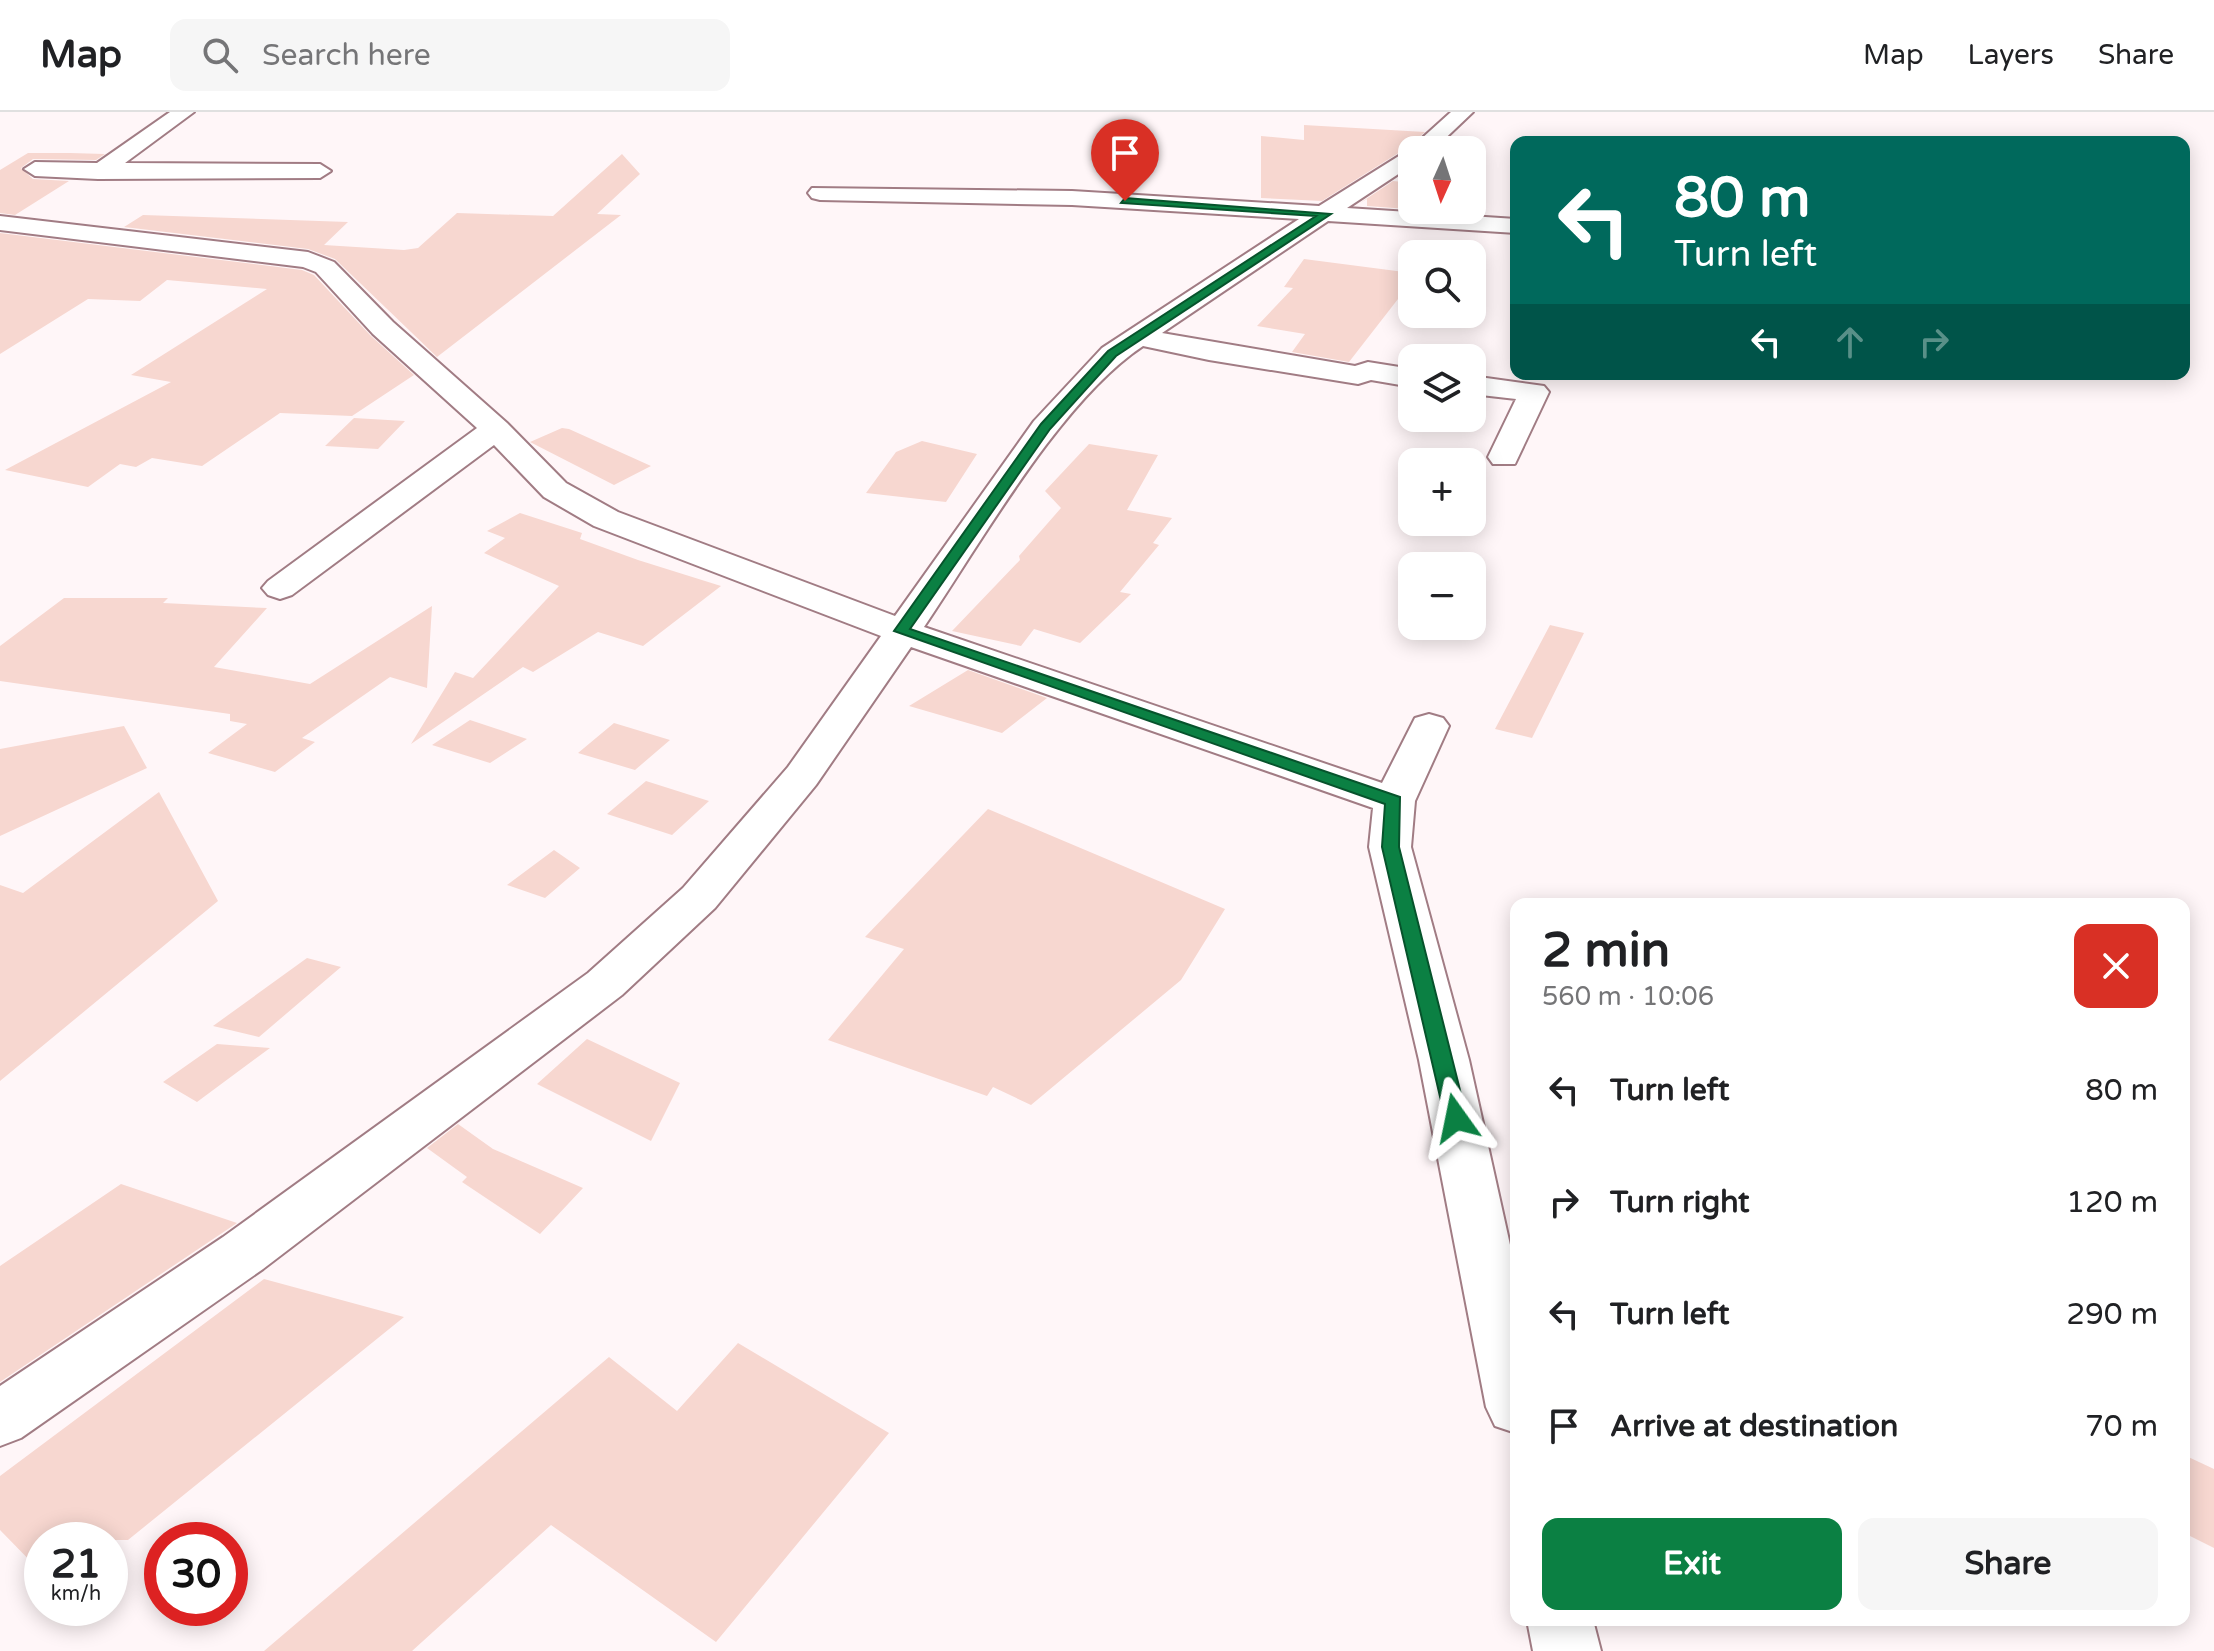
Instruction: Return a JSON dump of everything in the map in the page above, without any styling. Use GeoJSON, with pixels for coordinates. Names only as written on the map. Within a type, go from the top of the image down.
{"type":"FeatureCollection","features":[{"type":"Feature","properties":{"kind":"street"},"geometry":{"type":"LineString","coordinates":[[66,191],[103,170],[184,112]]}},
{"type":"Feature","properties":{"kind":"street"},"geometry":{"type":"LineString","coordinates":[[1436,136],[1463,112]]}},
{"type":"Feature","properties":{"kind":"street"},"geometry":{"type":"LineString","coordinates":[[0,1419],[243,1253],[605,984],[699,898],[802,776],[1045,427],[1112,354],[1398,165]]}},
{"type":"Feature","properties":{"kind":"street"},"geometry":{"type":"LineString","coordinates":[[35,169],[320,171]]}},
{"type":"Feature","properties":{"kind":"street"},"geometry":{"type":"LineString","coordinates":[[820,193],[1072,198],[1510,226]]}},
{"type":"Feature","properties":{"kind":"street"},"geometry":{"type":"LineString","coordinates":[[4,226],[41,206]]}},
{"type":"Feature","properties":{"kind":"street"},"geometry":{"type":"LineString","coordinates":[[4,226],[308,260],[325,267],[383,328],[496,429],[555,490],[606,519],[901,631],[1394,801]]}},
{"type":"Feature","properties":{"kind":"street"},"geometry":{"type":"LineString","coordinates":[[1141,337],[1209,352],[1355,375],[1368,371],[1398,376]]}},
{"type":"Feature","properties":{"kind":"street"},"geometry":{"type":"LineString","coordinates":[[1486,387],[1534,392],[1504,457]]}},
{"type":"Feature","properties":{"kind":"street"},"geometry":{"type":"LineString","coordinates":[[280,588],[496,429]]}},
{"type":"Feature","properties":{"kind":"street"},"geometry":{"type":"LineString","coordinates":[[1429,726],[1394,801],[1390,847],[1444,1060],[1510,1378]]}},
{"type":"Feature","properties":{"kind":"street"},"geometry":{"type":"LineString","coordinates":[[1561,1626],[1567,1651]]}},
{"type":"Feature","properties":{"kind":"building"},"geometry":{"type":"Polygon","coordinates":[[[1304,125],[1425,132],[1420,136],[1398,136],[1398,153],[1322,201],[1261,198],[1261,136],[1304,140],[1304,125]]]}},
{"type":"Feature","properties":{"kind":"building"},"geometry":{"type":"Polygon","coordinates":[[[28,153],[105,154],[96,160],[33,159],[21,168],[33,179],[69,181],[15,215],[0,213],[0,170],[28,153]]]}},
{"type":"Feature","properties":{"kind":"building"},"geometry":{"type":"Polygon","coordinates":[[[622,154],[640,174],[597,214],[621,215],[437,357],[335,259],[308,249],[124,227],[143,215],[348,222],[324,245],[404,250],[418,248],[457,213],[553,216],[622,154]]]}},
{"type":"Feature","properties":{"kind":"building"},"geometry":{"type":"Polygon","coordinates":[[[1393,181],[1398,182],[1398,208],[1367,206],[1367,199],[1360,203],[1393,181]]]}},
{"type":"Feature","properties":{"kind":"building"},"geometry":{"type":"Polygon","coordinates":[[[0,233],[302,270],[314,275],[371,336],[414,375],[352,416],[280,413],[202,466],[152,458],[136,467],[120,464],[88,487],[5,470],[171,382],[131,375],[267,289],[167,280],[140,301],[88,299],[0,354],[0,233]]]}},
{"type":"Feature","properties":{"kind":"building"},"geometry":{"type":"Polygon","coordinates":[[[1304,259],[1398,271],[1398,299],[1349,362],[1292,352],[1305,334],[1257,326],[1293,288],[1284,287],[1304,259]]]}},
{"type":"Feature","properties":{"kind":"building"},"geometry":{"type":"Polygon","coordinates":[[[354,418],[405,421],[378,449],[325,446],[354,418]]]}},
{"type":"Feature","properties":{"kind":"building"},"geometry":{"type":"Polygon","coordinates":[[[562,428],[651,466],[614,485],[530,442],[562,428]]]}},
{"type":"Feature","properties":{"kind":"building"},"geometry":{"type":"Polygon","coordinates":[[[922,441],[977,454],[946,502],[866,493],[896,452],[922,441]]]}},
{"type":"Feature","properties":{"kind":"building"},"geometry":{"type":"Polygon","coordinates":[[[1089,444],[1158,455],[1127,510],[1172,518],[1153,543],[1159,545],[1120,592],[1131,594],[1080,643],[1034,629],[1021,646],[952,631],[1020,560],[1019,556],[1061,508],[1045,491],[1089,444]]]}},
{"type":"Feature","properties":{"kind":"building"},"geometry":{"type":"Polygon","coordinates":[[[520,513],[582,533],[580,539],[721,586],[643,646],[598,632],[533,672],[523,667],[411,744],[455,672],[473,678],[559,586],[484,553],[505,538],[487,531],[520,513]]]}},
{"type":"Feature","properties":{"kind":"building"},"geometry":{"type":"Polygon","coordinates":[[[64,598],[168,598],[163,603],[267,608],[214,667],[310,684],[432,606],[427,688],[390,677],[302,738],[315,742],[275,772],[208,753],[247,724],[230,721],[230,714],[0,681],[0,646],[64,598]]]}},
{"type":"Feature","properties":{"kind":"building"},"geometry":{"type":"Polygon","coordinates":[[[1550,625],[1584,633],[1532,738],[1495,729],[1550,625]]]}},
{"type":"Feature","properties":{"kind":"building"},"geometry":{"type":"Polygon","coordinates":[[[968,670],[1047,698],[1002,733],[909,706],[968,670]]]}},
{"type":"Feature","properties":{"kind":"building"},"geometry":{"type":"Polygon","coordinates":[[[470,720],[527,739],[490,763],[432,745],[470,720]]]}},
{"type":"Feature","properties":{"kind":"building"},"geometry":{"type":"Polygon","coordinates":[[[614,723],[670,740],[635,770],[578,753],[614,723]]]}},
{"type":"Feature","properties":{"kind":"building"},"geometry":{"type":"Polygon","coordinates":[[[124,726],[147,768],[0,836],[0,749],[124,726]]]}},
{"type":"Feature","properties":{"kind":"building"},"geometry":{"type":"Polygon","coordinates":[[[646,781],[709,801],[672,835],[607,814],[646,781]]]}},
{"type":"Feature","properties":{"kind":"building"},"geometry":{"type":"Polygon","coordinates":[[[159,792],[218,901],[0,1081],[0,885],[23,893],[159,792]]]}},
{"type":"Feature","properties":{"kind":"building"},"geometry":{"type":"Polygon","coordinates":[[[988,809],[1225,909],[1181,980],[1031,1105],[993,1087],[987,1096],[828,1040],[904,949],[865,937],[988,809]]]}},
{"type":"Feature","properties":{"kind":"building"},"geometry":{"type":"Polygon","coordinates":[[[554,850],[580,868],[545,898],[507,885],[554,850]]]}},
{"type":"Feature","properties":{"kind":"building"},"geometry":{"type":"Polygon","coordinates":[[[307,958],[341,967],[259,1037],[213,1026],[307,958]]]}},
{"type":"Feature","properties":{"kind":"building"},"geometry":{"type":"Polygon","coordinates":[[[587,1039],[680,1083],[651,1141],[537,1084],[587,1039]]]}},
{"type":"Feature","properties":{"kind":"building"},"geometry":{"type":"Polygon","coordinates":[[[217,1044],[270,1048],[197,1102],[163,1082],[217,1044]]]}},
{"type":"Feature","properties":{"kind":"building"},"geometry":{"type":"Polygon","coordinates":[[[458,1124],[493,1149],[583,1188],[540,1234],[462,1182],[467,1177],[427,1148],[458,1124]]]}},
{"type":"Feature","properties":{"kind":"building"},"geometry":{"type":"Polygon","coordinates":[[[121,1184],[237,1223],[0,1382],[0,1266],[121,1184]]]}},
{"type":"Feature","properties":{"kind":"building"},"geometry":{"type":"Polygon","coordinates":[[[264,1279],[404,1317],[150,1522],[144,1522],[144,1527],[128,1540],[128,1522],[24,1522],[24,1555],[0,1530],[0,1476],[264,1279]]]}},
{"type":"Feature","properties":{"kind":"building"},"geometry":{"type":"Polygon","coordinates":[[[738,1343],[889,1433],[716,1642],[551,1525],[412,1651],[264,1651],[609,1357],[677,1411],[738,1343]]]}},
{"type":"Feature","properties":{"kind":"building"},"geometry":{"type":"Polygon","coordinates":[[[2190,1458],[2214,1469],[2214,1548],[2190,1536],[2190,1458]]]}},
{"type":"Feature","properties":{"kind":"route"},"geometry":{"type":"LineString","coordinates":[[1125,201],[1326,214],[1112,354],[1045,427],[901,631],[1394,801],[1390,819],[1390,847],[1456,1118]]}}]}
